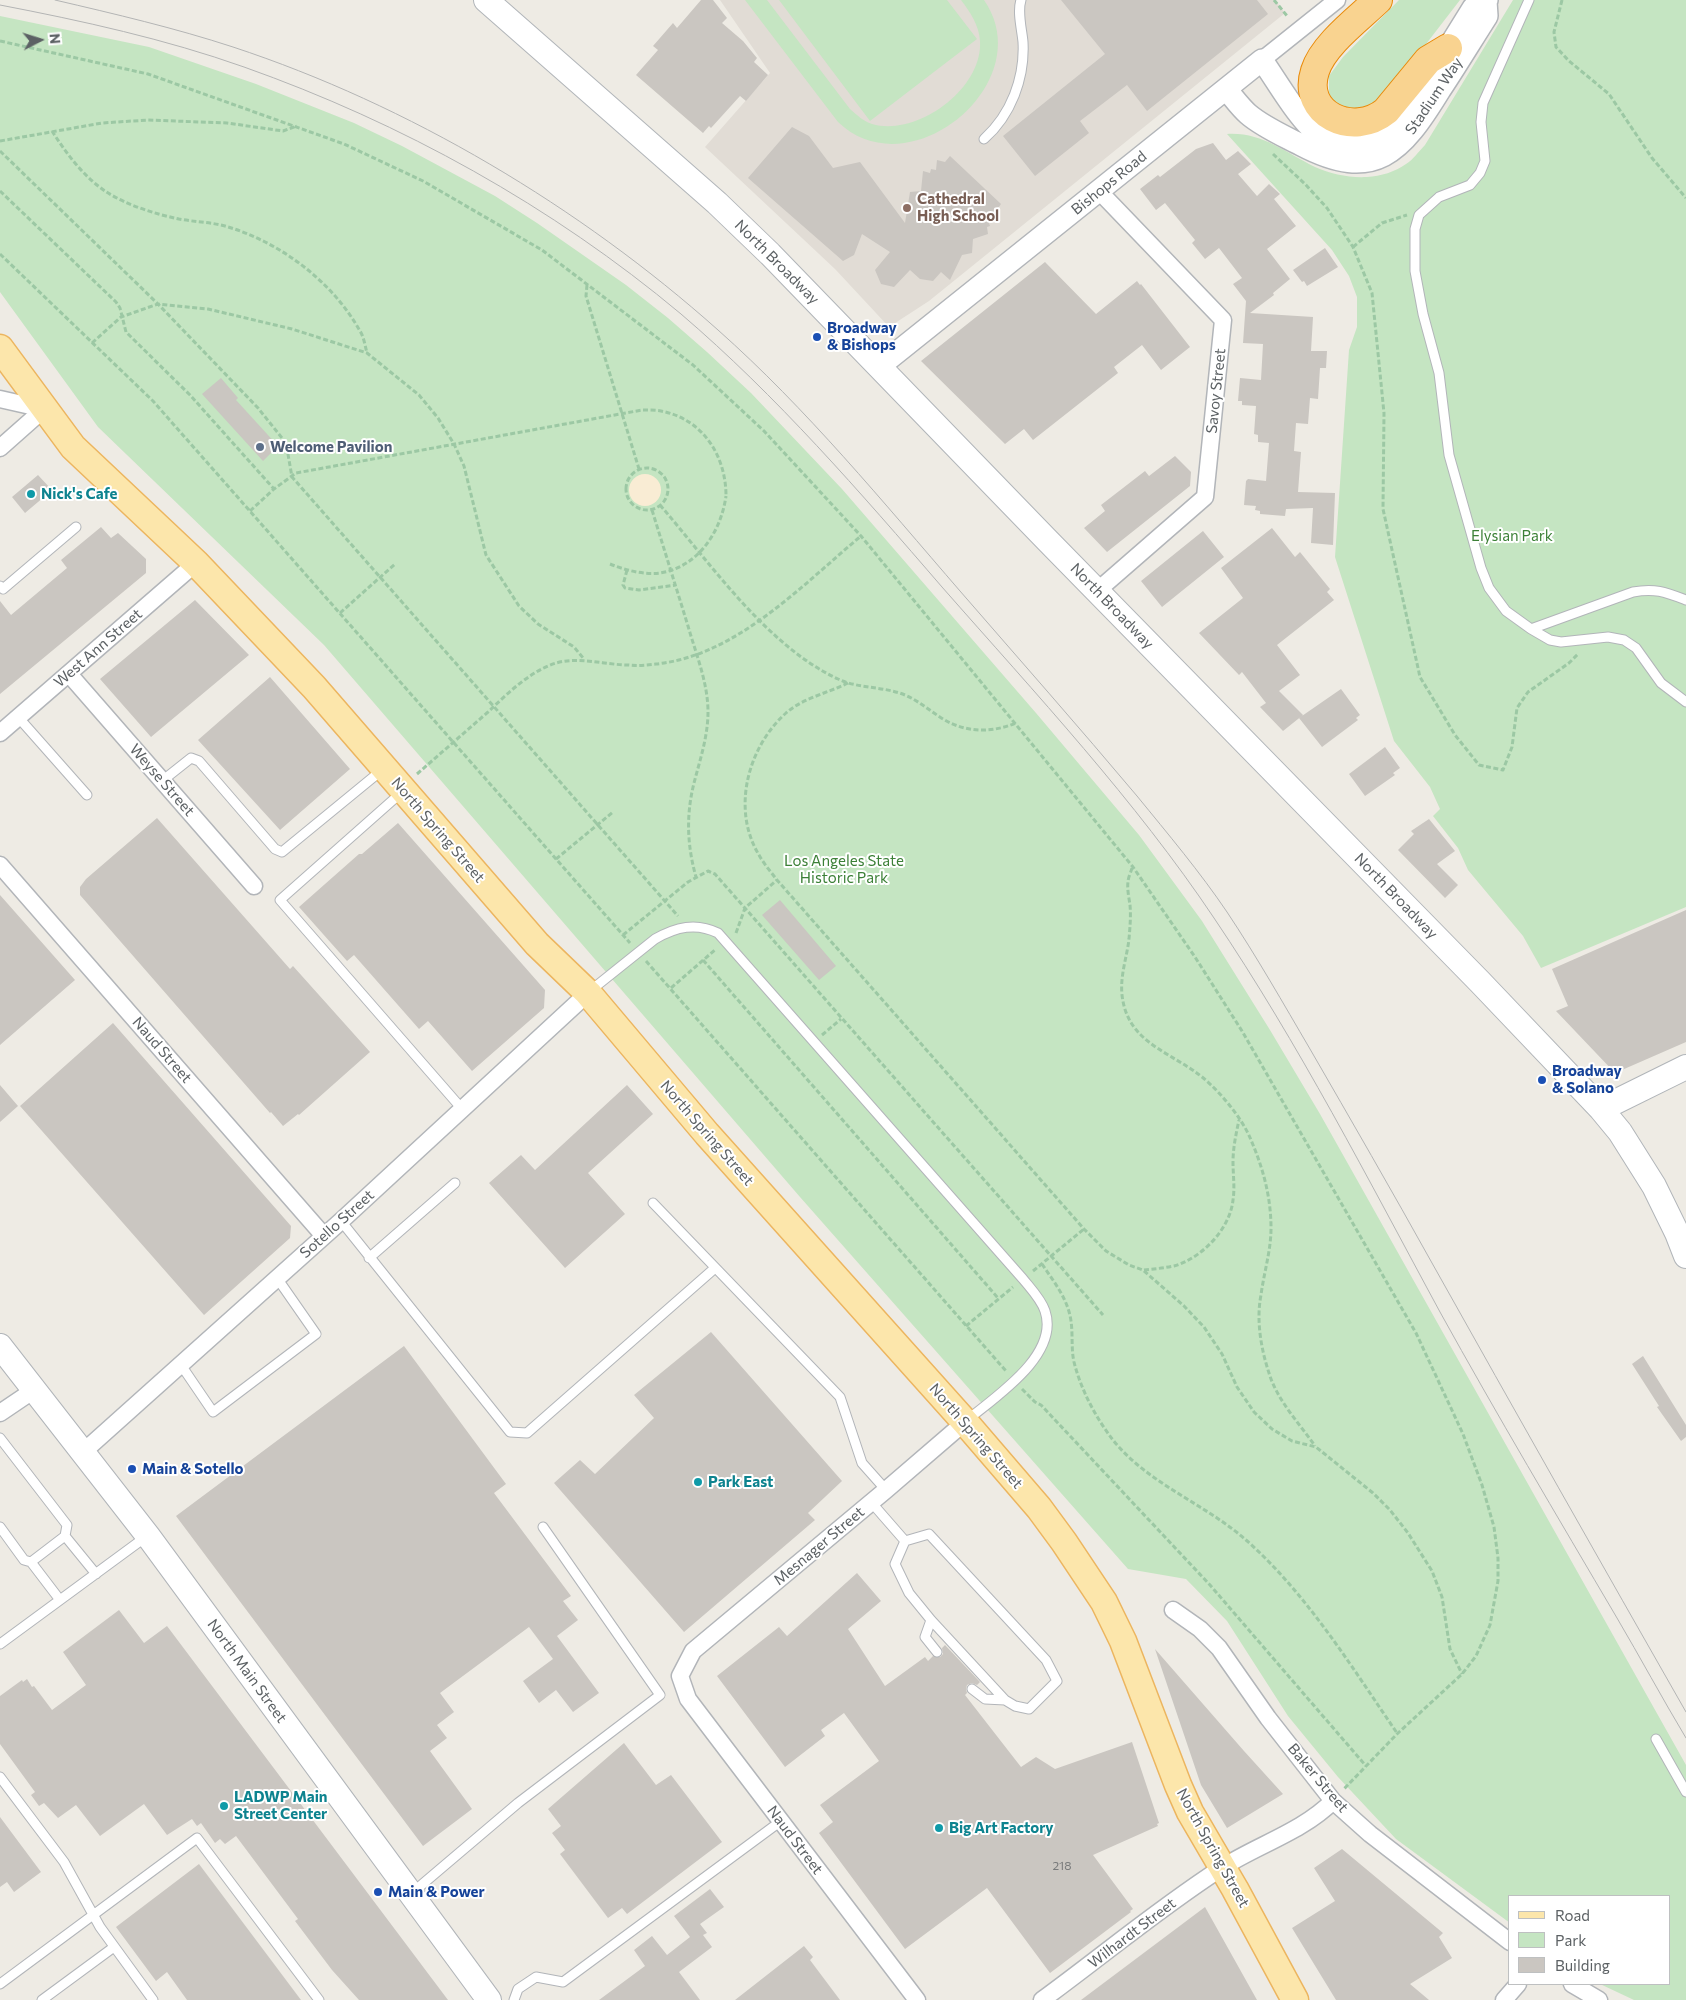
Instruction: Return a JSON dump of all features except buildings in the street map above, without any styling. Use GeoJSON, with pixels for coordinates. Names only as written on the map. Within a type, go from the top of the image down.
{"type":"FeatureCollection","features":[{"type":"Feature","properties":{"kind":"highway"},"geometry":{"type":"LineString","coordinates":[[1378,0],[1331,46],[1318,62],[1314,71],[1315,96],[1319,104],[1329,115],[1344,122],[1354,123],[1362,123],[1379,117],[1428,60],[1448,48]]}},
{"type":"Feature","properties":{"kind":"main road","name":"North Broadway"},"geometry":{"type":"LineString","coordinates":[[486,0],[717,203],[770,254],[1480,982],[1601,1109],[1628,1145],[1654,1186],[1686,1256]]}},
{"type":"Feature","properties":{"kind":"main road","name":"North Spring Street"},"geometry":{"type":"LineString","coordinates":[[0,348],[74,447],[196,564],[314,687],[537,944],[588,993],[707,1134],[965,1422],[1039,1508],[1104,1602],[1142,1687],[1178,1785],[1190,1812],[1295,2000]]}},
{"type":"Feature","properties":{"kind":"main road"},"geometry":{"type":"LineString","coordinates":[[1601,1109],[1686,1068]]}},
{"type":"Feature","properties":{"kind":"main road","name":"North Main Street"},"geometry":{"type":"LineString","coordinates":[[0,1346],[148,1536],[489,2000]]}},
{"type":"Feature","properties":{"kind":"street","name":"Bishops Road"},"geometry":{"type":"LineString","coordinates":[[880,366],[1337,0]]}},
{"type":"Feature","properties":{"kind":"street","name":"Stadium Way"},"geometry":{"type":"LineString","coordinates":[[1226,89],[1249,115],[1319,154],[1344,161],[1370,160],[1383,156],[1403,142],[1421,121],[1487,16],[1487,0],[1473,8],[1404,119],[1382,138],[1373,142],[1358,145],[1338,144],[1328,141],[1310,129],[1262,60]]}},
{"type":"Feature","properties":{"kind":"street","name":"Savoy Street"},"geometry":{"type":"LineString","coordinates":[[1096,590],[1205,497],[1223,320],[1099,191]]}},
{"type":"Feature","properties":{"kind":"street"},"geometry":{"type":"LineString","coordinates":[[0,399],[44,409]]}},
{"type":"Feature","properties":{"kind":"street"},"geometry":{"type":"LineString","coordinates":[[0,448],[44,409]]}},
{"type":"Feature","properties":{"kind":"street","name":"West Ann Street"},"geometry":{"type":"LineString","coordinates":[[0,733],[196,564]]}},
{"type":"Feature","properties":{"kind":"street","name":"Weyse Street"},"geometry":{"type":"LineString","coordinates":[[69,674],[254,886]]}},
{"type":"Feature","properties":{"kind":"street","name":"Naud Street"},"geometry":{"type":"LineString","coordinates":[[0,865],[324,1236]]}},
{"type":"Feature","properties":{"kind":"street","name":"Sotello Street"},"geometry":{"type":"LineString","coordinates":[[82,1453],[341,1221],[588,993]]}},
{"type":"Feature","properties":{"kind":"street"},"geometry":{"type":"LineString","coordinates":[[0,1413],[34,1390]]}},
{"type":"Feature","properties":{"kind":"street","name":"Mesnager Street"},"geometry":{"type":"LineString","coordinates":[[680,1676],[693,1651],[965,1422]]}},
{"type":"Feature","properties":{"kind":"street","name":"Baker Street"},"geometry":{"type":"LineString","coordinates":[[1173,1610],[1200,1629],[1219,1648],[1268,1718],[1334,1800],[1370,1834],[1508,1940]]}},
{"type":"Feature","properties":{"kind":"street","name":"Naud Street"},"geometry":{"type":"LineString","coordinates":[[680,1676],[688,1699],[917,2000]]}},
{"type":"Feature","properties":{"kind":"street","name":"Wilhardt Street"},"geometry":{"type":"LineString","coordinates":[[1042,2000],[1186,1892],[1222,1868],[1319,1815],[1334,1800]]}},
{"type":"Feature","properties":{"kind":"street"},"geometry":{"type":"LineString","coordinates":[[1504,2000],[1517,1985]]}},
{"type":"Feature","properties":{"kind":"street"},"geometry":{"type":"LineString","coordinates":[[1574,1985],[1599,2000]]}},
{"type":"Feature","properties":{"kind":"lane"},"geometry":{"type":"LineString","coordinates":[[984,139],[995,129],[1015,96],[1022,68],[1021,0]]}},
{"type":"Feature","properties":{"kind":"lane"},"geometry":{"type":"LineString","coordinates":[[1530,0],[1482,102],[1481,122],[1485,161],[1480,173],[1470,185],[1439,197],[1419,215],[1415,230],[1415,270],[1423,314],[1440,374],[1449,455],[1481,568],[1489,588],[1506,611],[1550,640],[1561,642],[1608,637],[1624,640],[1636,648],[1661,683],[1686,702]]}},
{"type":"Feature","properties":{"kind":"lane"},"geometry":{"type":"LineString","coordinates":[[0,586],[3,589],[76,527]]}},
{"type":"Feature","properties":{"kind":"lane"},"geometry":{"type":"LineString","coordinates":[[1531,629],[1633,592],[1649,589],[1663,591],[1686,600]]}},
{"type":"Feature","properties":{"kind":"lane"},"geometry":{"type":"LineString","coordinates":[[18,717],[87,795]]}},
{"type":"Feature","properties":{"kind":"lane"},"geometry":{"type":"LineString","coordinates":[[162,781],[191,758],[199,761],[274,850],[282,852],[384,768]]}},
{"type":"Feature","properties":{"kind":"lane"},"geometry":{"type":"LineString","coordinates":[[403,789],[280,900],[462,1110]]}},
{"type":"Feature","properties":{"kind":"lane"},"geometry":{"type":"LineString","coordinates":[[588,993],[655,939],[673,930],[695,926],[709,928],[727,940],[1038,1298],[1045,1311],[1046,1339],[1039,1353],[1014,1380],[965,1422]]}},
{"type":"Feature","properties":{"kind":"lane"},"geometry":{"type":"LineString","coordinates":[[369,1258],[455,1183]]}},
{"type":"Feature","properties":{"kind":"lane"},"geometry":{"type":"LineString","coordinates":[[653,1203],[840,1397],[862,1463],[886,1490]]}},
{"type":"Feature","properties":{"kind":"lane"},"geometry":{"type":"LineString","coordinates":[[341,1221],[369,1258],[417,1313],[510,1432],[527,1433],[715,1268]]}},
{"type":"Feature","properties":{"kind":"lane"},"geometry":{"type":"LineString","coordinates":[[181,1365],[213,1412],[316,1334],[277,1278]]}},
{"type":"Feature","properties":{"kind":"lane"},"geometry":{"type":"LineString","coordinates":[[0,1438],[67,1524],[65,1536],[28,1561]]}},
{"type":"Feature","properties":{"kind":"lane"},"geometry":{"type":"LineString","coordinates":[[871,1502],[905,1541]]}},
{"type":"Feature","properties":{"kind":"lane"},"geometry":{"type":"LineString","coordinates":[[411,1894],[518,1803],[660,1695],[543,1526]]}},
{"type":"Feature","properties":{"kind":"lane"},"geometry":{"type":"LineString","coordinates":[[0,1527],[60,1600]]}},
{"type":"Feature","properties":{"kind":"lane"},"geometry":{"type":"LineString","coordinates":[[929,1534],[1046,1660],[1057,1680],[1029,1709],[1014,1706],[1005,1700],[931,1620],[909,1593],[895,1564],[905,1541],[929,1534]]}},
{"type":"Feature","properties":{"kind":"lane"},"geometry":{"type":"LineString","coordinates":[[65,1536],[96,1574]]}},
{"type":"Feature","properties":{"kind":"lane"},"geometry":{"type":"LineString","coordinates":[[0,1644],[148,1536]]}},
{"type":"Feature","properties":{"kind":"lane"},"geometry":{"type":"LineString","coordinates":[[931,1620],[925,1637],[938,1652]]}},
{"type":"Feature","properties":{"kind":"lane"},"geometry":{"type":"LineString","coordinates":[[972,1689],[985,1699],[1005,1700]]}},
{"type":"Feature","properties":{"kind":"lane"},"geometry":{"type":"LineString","coordinates":[[1656,1739],[1686,1792]]}},
{"type":"Feature","properties":{"kind":"lane"},"geometry":{"type":"LineString","coordinates":[[0,1777],[64,1862],[93,1916],[153,2000]]}},
{"type":"Feature","properties":{"kind":"lane"},"geometry":{"type":"LineString","coordinates":[[514,2000],[518,1989],[536,1977],[563,1982],[781,1821]]}},
{"type":"Feature","properties":{"kind":"lane"},"geometry":{"type":"LineString","coordinates":[[0,1984],[197,1838],[319,2000]]}},
{"type":"Feature","properties":{"kind":"lane"},"geometry":{"type":"LineString","coordinates":[[42,2000],[114,1947]]}},
{"type":"Feature","properties":{"kind":"path"},"geometry":{"type":"LineString","coordinates":[[1274,0],[1288,17]]}},
{"type":"Feature","properties":{"kind":"path"},"geometry":{"type":"LineString","coordinates":[[1562,0],[1554,32],[1556,47],[1568,61],[1609,94],[1652,158],[1686,198]]}},
{"type":"Feature","properties":{"kind":"path"},"geometry":{"type":"LineString","coordinates":[[0,41],[148,74],[344,144],[423,181],[542,250],[694,365],[764,430],[861,536],[1133,867],[1195,957],[1242,1031],[1416,1333],[1463,1434],[1482,1486],[1494,1527],[1498,1580],[1490,1625],[1476,1656],[1462,1674],[1398,1734],[1334,1800]]}},
{"type":"Feature","properties":{"kind":"path"},"geometry":{"type":"LineString","coordinates":[[0,141],[102,123],[148,120],[226,123],[283,131],[297,126]]}},
{"type":"Feature","properties":{"kind":"path"},"geometry":{"type":"LineString","coordinates":[[52,131],[67,154],[84,172],[105,190],[129,203],[180,219],[225,226],[255,237],[299,262],[316,276],[340,302],[361,332],[367,353]]}},
{"type":"Feature","properties":{"kind":"path"},"geometry":{"type":"LineString","coordinates":[[1268,150],[1328,208],[1353,247],[1372,293],[1384,413],[1383,509],[1420,677],[1455,735],[1479,765],[1503,770],[1512,747],[1517,708],[1528,692],[1569,663],[1581,650],[1583,639]]}},
{"type":"Feature","properties":{"kind":"path"},"geometry":{"type":"LineString","coordinates":[[0,151],[158,304],[230,377],[286,443],[292,477],[665,900],[679,917],[684,927]]}},
{"type":"Feature","properties":{"kind":"path"},"geometry":{"type":"LineString","coordinates":[[0,191],[116,302],[120,308],[126,332],[190,395],[274,489]]}},
{"type":"Feature","properties":{"kind":"path"},"geometry":{"type":"LineString","coordinates":[[1353,247],[1382,223],[1402,215],[1419,215]]}},
{"type":"Feature","properties":{"kind":"path"},"geometry":{"type":"LineString","coordinates":[[0,254],[153,400],[631,943]]}},
{"type":"Feature","properties":{"kind":"path"},"geometry":{"type":"LineString","coordinates":[[587,285],[586,296],[639,469]]}},
{"type":"Feature","properties":{"kind":"path"},"geometry":{"type":"LineString","coordinates":[[92,343],[121,317],[158,304],[208,309],[292,330],[367,353],[419,395],[438,418],[454,444],[464,466],[486,555],[500,579],[538,624],[574,647],[584,659]]}},
{"type":"Feature","properties":{"kind":"path"},"geometry":{"type":"LineString","coordinates":[[250,511],[274,489],[296,473],[621,413],[642,410],[661,411],[679,417],[696,427],[711,442],[722,462],[726,481],[726,496],[724,511],[718,528],[706,548],[684,564],[660,573],[627,570],[610,564]]}},
{"type":"Feature","properties":{"kind":"path"},"geometry":{"type":"LineString","coordinates":[[639,469],[653,469],[663,476],[666,482],[667,495],[660,505],[652,510],[638,508],[628,498],[627,484],[629,478],[639,469]]}},
{"type":"Feature","properties":{"kind":"path"},"geometry":{"type":"LineString","coordinates":[[660,505],[759,621],[813,665],[848,683],[905,695],[961,728],[990,730],[1005,728],[1016,723]]}},
{"type":"Feature","properties":{"kind":"path"},"geometry":{"type":"LineString","coordinates":[[652,510],[697,655],[708,711],[706,736],[693,786],[688,817],[688,841],[696,877]]}},
{"type":"Feature","properties":{"kind":"path"},"geometry":{"type":"LineString","coordinates":[[403,789],[454,741],[524,680],[549,665],[584,659],[629,665],[680,661],[697,655],[729,640],[759,621],[861,536]]}},
{"type":"Feature","properties":{"kind":"path"},"geometry":{"type":"LineString","coordinates":[[340,613],[395,564]]}},
{"type":"Feature","properties":{"kind":"path"},"geometry":{"type":"LineString","coordinates":[[627,570],[623,585],[625,588],[639,590],[676,585]]}},
{"type":"Feature","properties":{"kind":"path"},"geometry":{"type":"LineString","coordinates":[[848,683],[807,700],[787,712],[769,731],[757,750],[749,773],[745,793],[747,817],[758,855],[777,880],[1084,1229],[1106,1251],[1129,1265],[1143,1270],[1184,1306],[1204,1327],[1222,1354],[1237,1388],[1254,1412],[1272,1429],[1292,1441],[1316,1447]]}},
{"type":"Feature","properties":{"kind":"path"},"geometry":{"type":"LineString","coordinates":[[556,859],[613,812]]}},
{"type":"Feature","properties":{"kind":"path"},"geometry":{"type":"LineString","coordinates":[[1133,867],[1128,882],[1131,925],[1129,945],[1122,975],[1122,995],[1127,1013],[1134,1028],[1148,1043],[1195,1072],[1230,1107],[1250,1136],[1261,1164],[1269,1195],[1271,1228],[1270,1250],[1260,1297],[1262,1347],[1269,1375],[1281,1400],[1316,1447],[1390,1510],[1413,1540],[1432,1571],[1442,1597],[1450,1649],[1462,1674]]}},
{"type":"Feature","properties":{"kind":"path"},"geometry":{"type":"LineString","coordinates":[[623,935],[696,877],[708,871],[715,874],[1103,1316]]}},
{"type":"Feature","properties":{"kind":"path"},"geometry":{"type":"LineString","coordinates":[[736,933],[745,908],[777,880]]}},
{"type":"Feature","properties":{"kind":"path"},"geometry":{"type":"LineString","coordinates":[[671,988],[717,948]]}},
{"type":"Feature","properties":{"kind":"path"},"geometry":{"type":"LineString","coordinates":[[703,960],[998,1298]]}},
{"type":"Feature","properties":{"kind":"path"},"geometry":{"type":"LineString","coordinates":[[646,961],[1005,1370]]}},
{"type":"Feature","properties":{"kind":"path"},"geometry":{"type":"LineString","coordinates":[[823,1034],[841,1019]]}},
{"type":"Feature","properties":{"kind":"path"},"geometry":{"type":"LineString","coordinates":[[1143,1270],[1175,1266],[1189,1260],[1201,1252],[1215,1238],[1225,1223],[1233,1203],[1234,1144],[1239,1120]]}},
{"type":"Feature","properties":{"kind":"path"},"geometry":{"type":"LineString","coordinates":[[1032,1272],[1084,1229]]}},
{"type":"Feature","properties":{"kind":"path"},"geometry":{"type":"LineString","coordinates":[[1042,1264],[1058,1287],[1067,1305],[1071,1320],[1074,1363],[1082,1384],[1095,1414],[1114,1441],[1143,1470],[1219,1518],[1247,1541],[1280,1574],[1306,1604],[1398,1734]]}},
{"type":"Feature","properties":{"kind":"path"},"geometry":{"type":"LineString","coordinates":[[966,1326],[1013,1287]]}},
{"type":"Feature","properties":{"kind":"path"},"geometry":{"type":"LineString","coordinates":[[1022,1388],[1034,1402],[1042,1404],[1210,1586],[1366,1766]]}},
{"type":"Feature","properties":{"kind":"shaded area","name":"Cathedral High School"},"geometry":{"type":"Polygon","coordinates":[[[720,0],[1275,0],[1285,13],[929,301],[889,327],[835,269],[705,147],[770,73],[720,0]]]}},
{"type":"Feature","properties":{"kind":"green space"},"geometry":{"type":"Polygon","coordinates":[[[745,0],[767,0],[850,109],[863,120],[872,124],[890,126],[908,123],[927,116],[959,92],[971,76],[978,59],[980,41],[974,19],[961,0],[984,0],[997,32],[995,63],[982,93],[959,118],[931,135],[899,144],[867,140],[838,122],[745,0]]]}},
{"type":"Feature","properties":{"kind":"green space"},"geometry":{"type":"Polygon","coordinates":[[[779,0],[947,0],[977,39],[870,121],[779,0]]]}},
{"type":"Feature","properties":{"kind":"green space"},"geometry":{"type":"Polygon","coordinates":[[[1399,0],[1460,0],[1406,70],[1370,111],[1345,112],[1329,96],[1329,76],[1343,57],[1399,0]]]}},
{"type":"Feature","properties":{"kind":"green space","name":"Elysian Park"},"geometry":{"type":"Polygon","coordinates":[[[1513,0],[1686,0],[1686,907],[1541,968],[1523,936],[1468,870],[1458,848],[1433,816],[1440,809],[1430,787],[1394,741],[1335,557],[1349,350],[1357,327],[1357,297],[1349,276],[1332,250],[1227,134],[1251,136],[1272,144],[1315,167],[1340,175],[1354,177],[1372,176],[1388,173],[1402,167],[1425,145],[1513,0]]]}},
{"type":"Feature","properties":{"kind":"green space","name":"Los Angeles State Historic Park"},"geometry":{"type":"Polygon","coordinates":[[[0,16],[149,47],[256,84],[354,123],[402,146],[495,196],[626,285],[668,318],[751,393],[842,489],[1139,835],[1202,921],[1320,1114],[1686,1765],[1686,2000],[1634,2000],[1602,1985],[1671,1985],[1671,1895],[1508,1895],[1508,1922],[1396,1839],[1338,1777],[1288,1716],[1227,1621],[1186,1579],[1128,1569],[800,1197],[324,645],[98,427],[0,292],[0,16]]]}},
{"type":"Feature","properties":{"kind":"sand"},"geometry":{"type":"Polygon","coordinates":[[[645,474],[651,475],[656,479],[660,484],[660,496],[656,501],[651,505],[645,506],[639,505],[634,501],[630,496],[629,490],[630,484],[634,479],[639,475],[645,474]]]}},
{"type":"Feature","properties":{"kind":"tram line"},"geometry":{"type":"LineString","coordinates":[[55,0],[122,16],[233,47],[299,71],[364,98],[427,130],[490,164],[609,242],[665,285],[718,330],[783,392],[873,490],[1115,770],[1184,853],[1227,912],[1270,980],[1402,1209],[1686,1712]]}},
{"type":"Feature","properties":{"kind":"tram line"},"geometry":{"type":"LineString","coordinates":[[0,5],[124,32],[214,57],[303,89],[418,141],[528,203],[632,275],[716,345],[784,411],[880,516],[1084,748],[1151,832],[1214,918],[1304,1063],[1505,1427],[1686,1738]]}},
{"type":"Feature","properties":{"kind":"place","name":"Cathedral High School"},"geometry":{"type":"Point","coordinates":[907,208]}},
{"type":"Feature","properties":{"kind":"place","name":"Broadway & Bishops"},"geometry":{"type":"Point","coordinates":[817,337]}},
{"type":"Feature","properties":{"kind":"place","name":"Welcome Pavilion"},"geometry":{"type":"Point","coordinates":[260,447]}},
{"type":"Feature","properties":{"kind":"place","name":"Nick's Cafe"},"geometry":{"type":"Point","coordinates":[31,494]}},
{"type":"Feature","properties":{"kind":"place","name":"Broadway & Solano"},"geometry":{"type":"Point","coordinates":[1542,1080]}},
{"type":"Feature","properties":{"kind":"place","name":"Main & Sotello"},"geometry":{"type":"Point","coordinates":[132,1469]}},
{"type":"Feature","properties":{"kind":"place","name":"Park East"},"geometry":{"type":"Point","coordinates":[698,1482]}},
{"type":"Feature","properties":{"kind":"place","name":"LADWP Main Street Center"},"geometry":{"type":"Point","coordinates":[224,1806]}},
{"type":"Feature","properties":{"kind":"place","name":"Big Art Factory"},"geometry":{"type":"Point","coordinates":[939,1828]}},
{"type":"Feature","properties":{"kind":"place","name":"Main & Power"},"geometry":{"type":"Point","coordinates":[378,1892]}}]}
